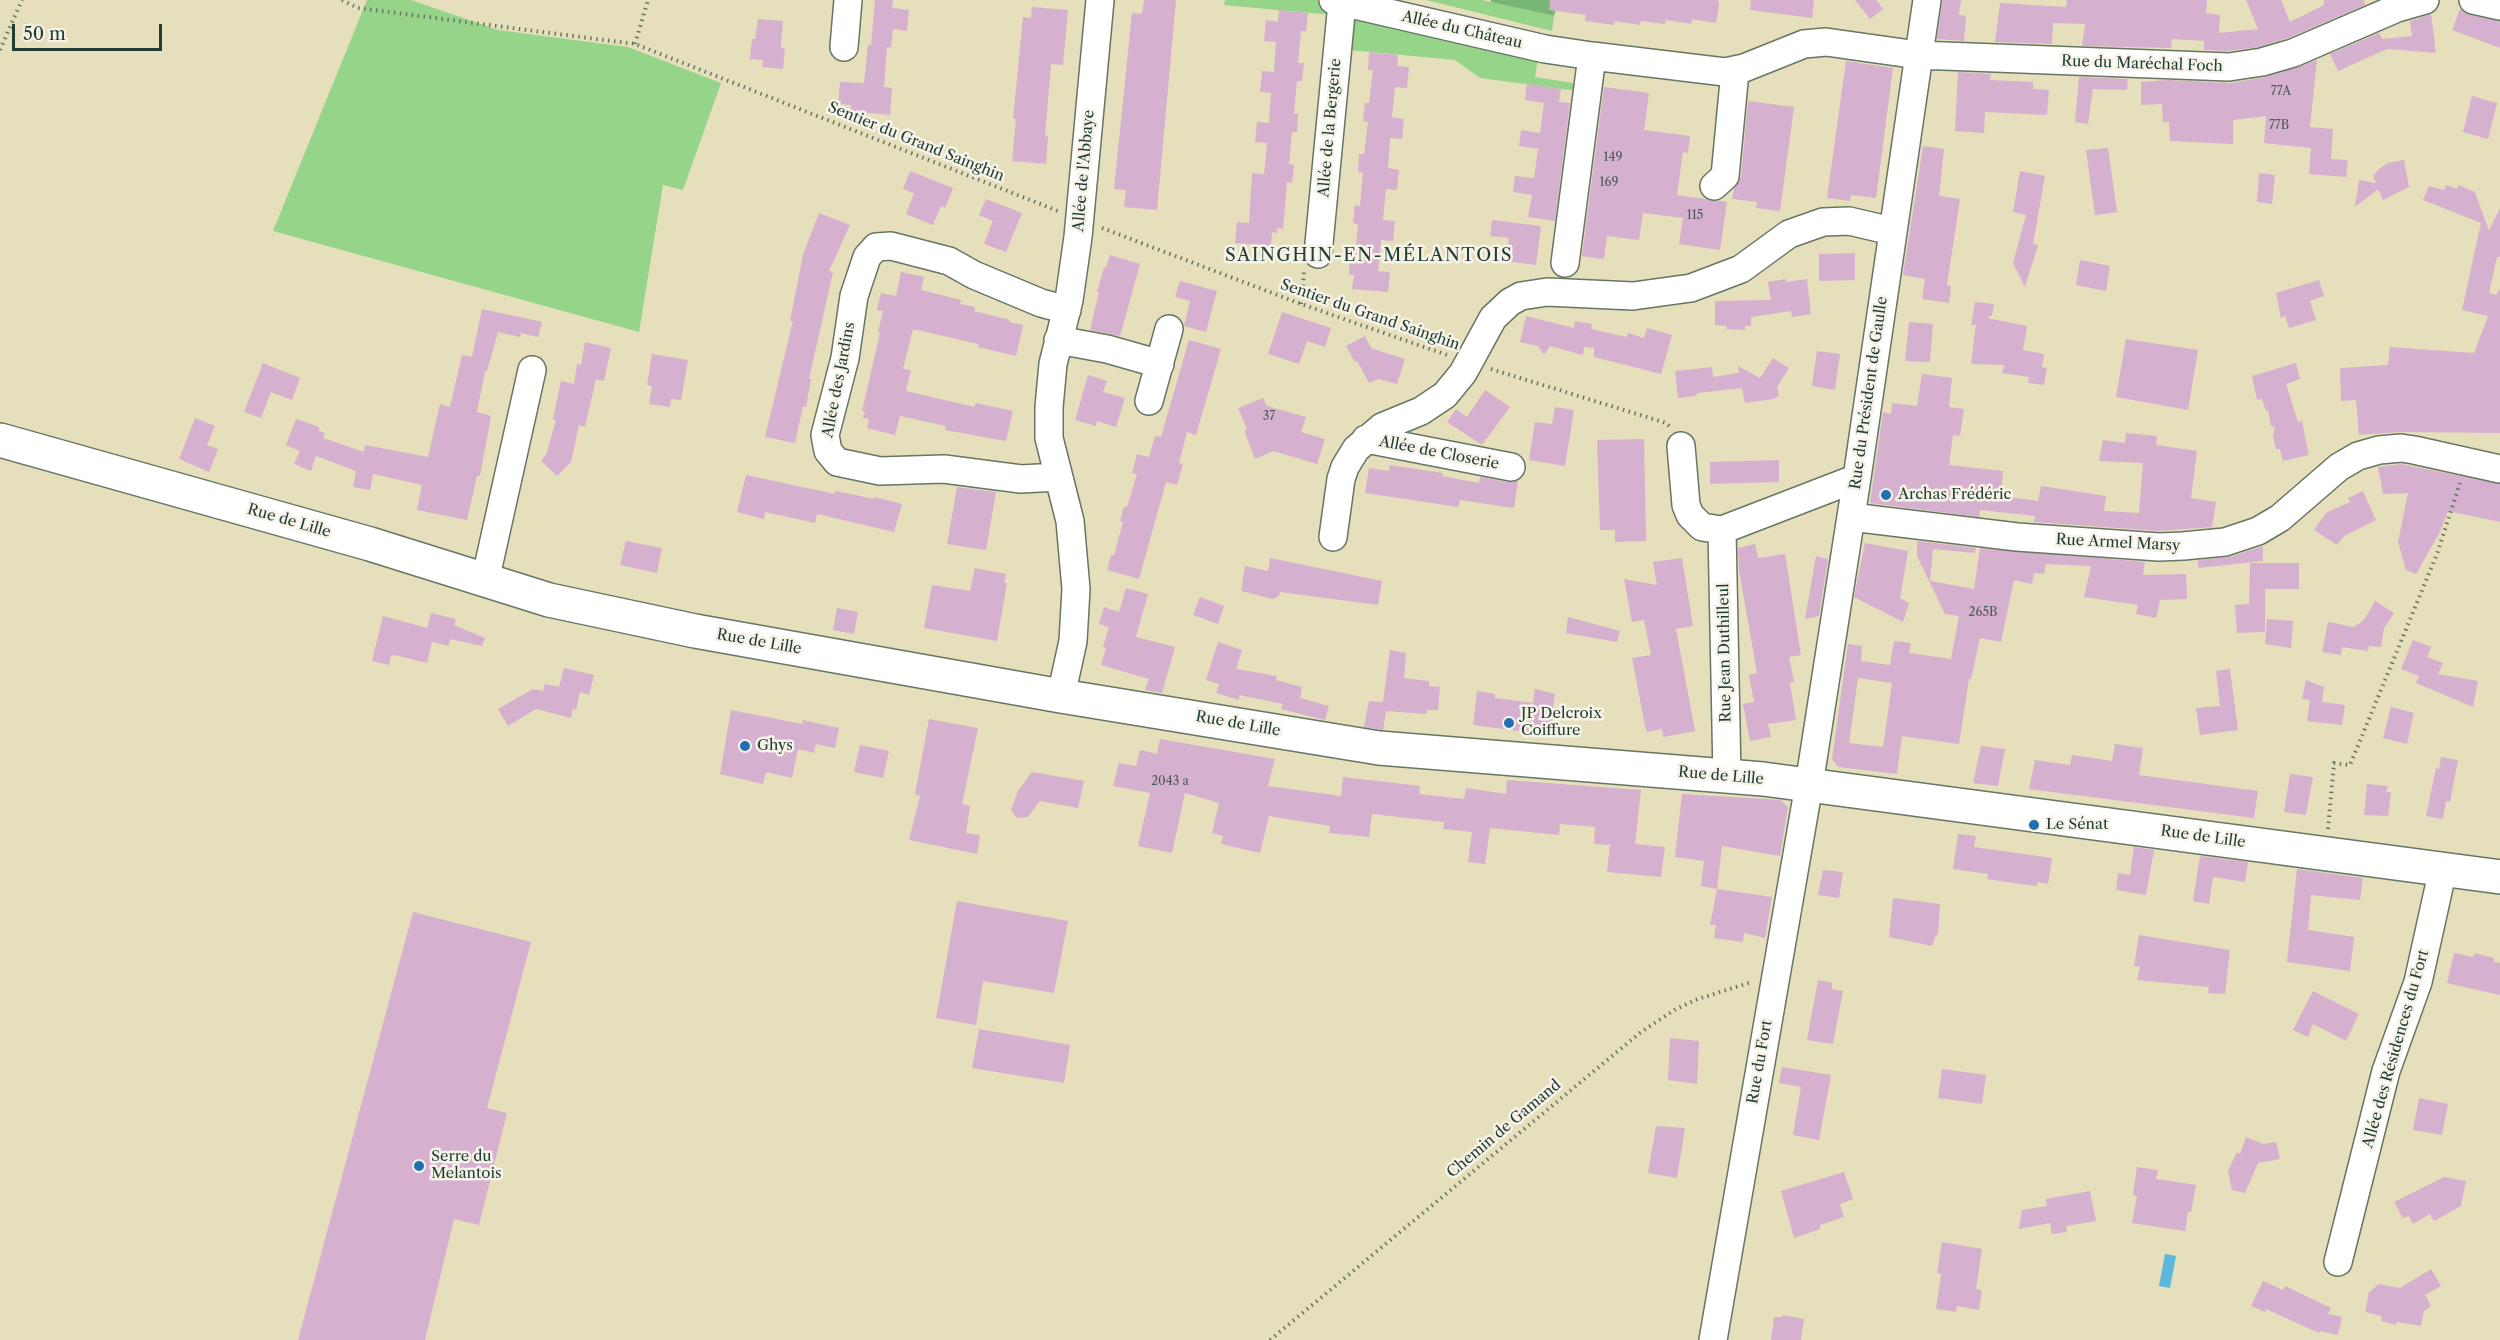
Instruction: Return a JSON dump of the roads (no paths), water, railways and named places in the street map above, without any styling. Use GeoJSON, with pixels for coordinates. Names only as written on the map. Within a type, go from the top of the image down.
{"type":"FeatureCollection","features":[{"type":"Feature","properties":{"kind":"main road","name":"Rue de Lille"},"geometry":{"type":"LineString","coordinates":[[0,440],[370,544],[549,600],[695,631],[1061,696],[1379,748],[1727,776],[1809,785],[2500,877]]}},
{"type":"Feature","properties":{"kind":"street"},"geometry":{"type":"LineString","coordinates":[[844,47],[848,0]]}},
{"type":"Feature","properties":{"kind":"street","name":"Allée de l'Abbaye"},"geometry":{"type":"LineString","coordinates":[[1061,696],[1073,641],[1076,589],[1070,521],[1057,477],[1048,423],[1051,378],[1058,340],[1067,310],[1080,220],[1100,0]]}},
{"type":"Feature","properties":{"kind":"street","name":"Rue du Président de Gaulle"},"geometry":{"type":"LineString","coordinates":[[1809,785],[1857,478],[1927,0]]}},
{"type":"Feature","properties":{"kind":"street","name":"Rue du Maréchal Foch"},"geometry":{"type":"LineString","coordinates":[[1918,55],[2229,68],[2293,53],[2397,8],[2425,0]]}},
{"type":"Feature","properties":{"kind":"street"},"geometry":{"type":"LineString","coordinates":[[2473,0],[2500,6]]}},
{"type":"Feature","properties":{"kind":"street","name":"Allée du Château"},"geometry":{"type":"LineString","coordinates":[[1338,1],[1545,50],[1709,71],[1736,71],[1791,49],[1816,42],[1918,55]]}},
{"type":"Feature","properties":{"kind":"street","name":"Allée de la Bergerie"},"geometry":{"type":"LineString","coordinates":[[1318,254],[1338,1]]}},
{"type":"Feature","properties":{"kind":"street"},"geometry":{"type":"LineString","coordinates":[[1565,263],[1592,56]]}},
{"type":"Feature","properties":{"kind":"street"},"geometry":{"type":"LineString","coordinates":[[1714,186],[1725,176],[1736,71]]}},
{"type":"Feature","properties":{"kind":"street","name":"Allée de Closerie"},"geometry":{"type":"LineString","coordinates":[[1333,537],[1339,488],[1345,467],[1356,449],[1382,427],[1434,403],[1455,384],[1493,318],[1500,309],[1521,296],[1547,292],[1633,296],[1670,293],[1710,282],[1741,269],[1788,234],[1813,224],[1849,221],[1892,231]]}},
{"type":"Feature","properties":{"kind":"street","name":"Allée des Jardins"},"geometry":{"type":"LineString","coordinates":[[1057,477],[1021,479],[944,469],[880,471],[837,462],[828,451],[825,435],[844,364],[854,296],[867,257],[876,247],[891,246],[949,261],[974,275],[1041,303],[1067,310]]}},
{"type":"Feature","properties":{"kind":"street"},"geometry":{"type":"LineString","coordinates":[[1149,401],[1169,329]]}},
{"type":"Feature","properties":{"kind":"street"},"geometry":{"type":"LineString","coordinates":[[1058,340],[1107,349],[1160,364]]}},
{"type":"Feature","properties":{"kind":"street"},"geometry":{"type":"LineString","coordinates":[[485,581],[532,369]]}},
{"type":"Feature","properties":{"kind":"street","name":"Allée de Closerie"},"geometry":{"type":"LineString","coordinates":[[1366,439],[1511,466]]}},
{"type":"Feature","properties":{"kind":"street"},"geometry":{"type":"LineString","coordinates":[[1681,446],[1686,506],[1690,515],[1702,527],[1710,530],[1722,530],[1857,478]]}},
{"type":"Feature","properties":{"kind":"street","name":"Rue Armel Marsy"},"geometry":{"type":"LineString","coordinates":[[1851,517],[2017,537],[2160,547],[2191,546],[2225,542],[2258,531],[2280,518],[2339,467],[2369,453],[2401,448],[2500,469]]}},
{"type":"Feature","properties":{"kind":"street","name":"Rue Jean Duthilleul"},"geometry":{"type":"LineString","coordinates":[[1722,530],[1727,776]]}},
{"type":"Feature","properties":{"kind":"street","name":"Rue du Fort"},"geometry":{"type":"LineString","coordinates":[[1713,1340],[1809,785]]}},
{"type":"Feature","properties":{"kind":"street","name":"Allée des Résidences du Fort"},"geometry":{"type":"LineString","coordinates":[[2338,1262],[2386,1071],[2418,982],[2443,869]]}},
{"type":"Feature","properties":{"kind":"water"},"geometry":{"type":"Polygon","coordinates":[[[2165,1254],[2176,1256],[2170,1288],[2159,1286],[2165,1254]]]}},
{"type":"Feature","properties":{"kind":"place","name":"Archas Frédéric"},"geometry":{"type":"Point","coordinates":[1886,495]}},
{"type":"Feature","properties":{"kind":"place","name":"JP Delcroix Coiffure"},"geometry":{"type":"Point","coordinates":[1509,723]}},
{"type":"Feature","properties":{"kind":"place","name":"Ghys"},"geometry":{"type":"Point","coordinates":[745,746]}},
{"type":"Feature","properties":{"kind":"place","name":"Le Sénat"},"geometry":{"type":"Point","coordinates":[2034,825]}},
{"type":"Feature","properties":{"kind":"place","name":"Serre du Melantois"},"geometry":{"type":"Point","coordinates":[419,1166]}},
{"type":"Feature","properties":{"kind":"district","name":"SAINGHIN-EN-MÉLANTOIS"},"geometry":{"type":"Point","coordinates":[1369,256]}}]}
